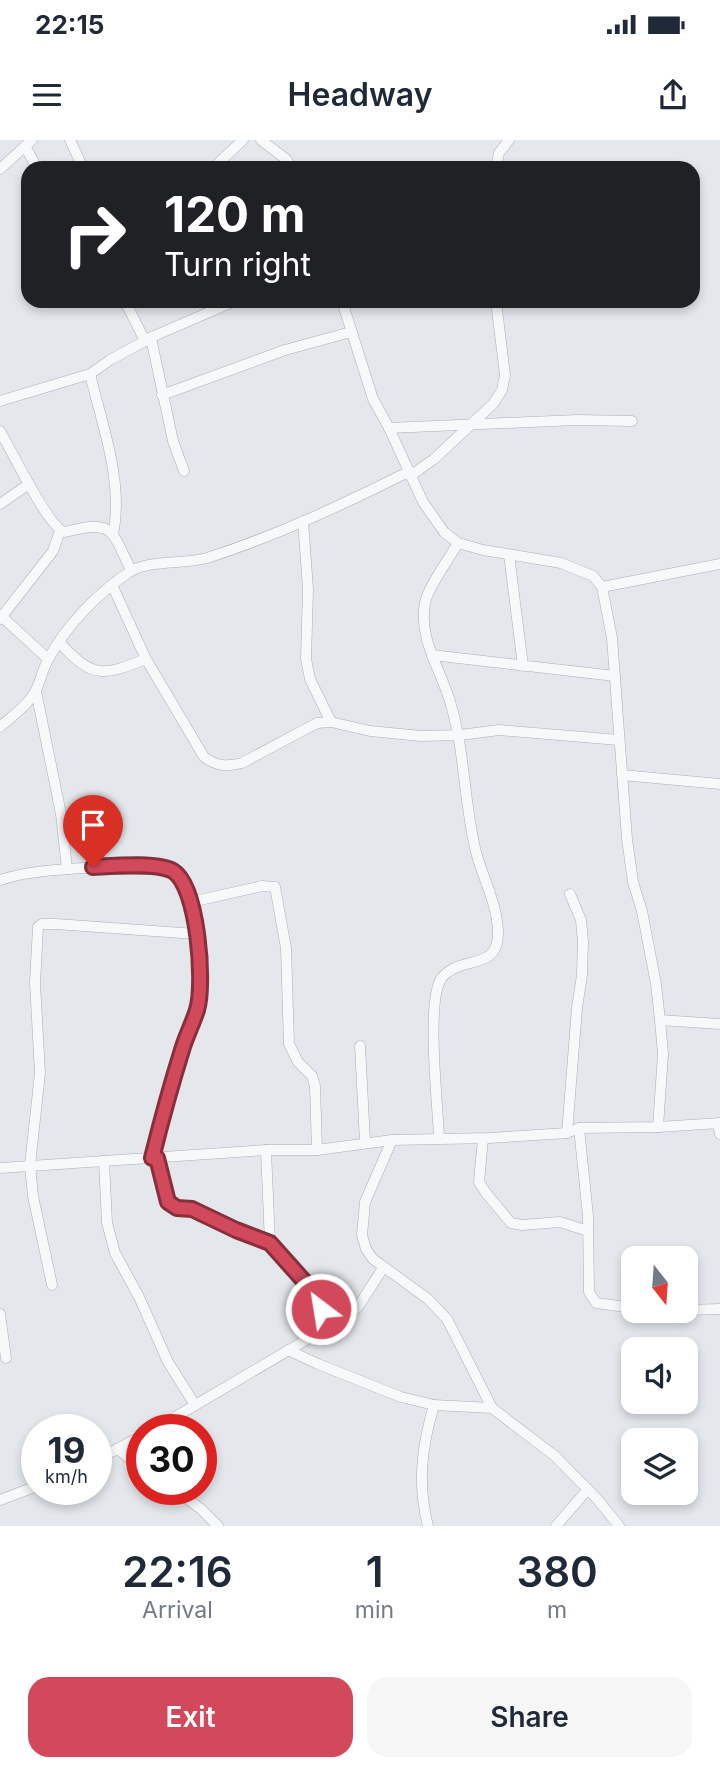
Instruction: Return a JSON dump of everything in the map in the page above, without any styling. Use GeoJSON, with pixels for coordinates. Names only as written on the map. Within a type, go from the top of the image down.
{"type":"FeatureCollection","features":[{"type":"Feature","properties":{"kind":"street"},"geometry":{"type":"LineString","coordinates":[[70,140],[80,161]]}},
{"type":"Feature","properties":{"kind":"street"},"geometry":{"type":"LineString","coordinates":[[220,161],[243,140]]}},
{"type":"Feature","properties":{"kind":"street"},"geometry":{"type":"LineString","coordinates":[[261,140],[287,161]]}},
{"type":"Feature","properties":{"kind":"street"},"geometry":{"type":"LineString","coordinates":[[497,161],[499,153],[509,140]]}},
{"type":"Feature","properties":{"kind":"street"},"geometry":{"type":"LineString","coordinates":[[0,169],[29,143],[35,161]]}},
{"type":"Feature","properties":{"kind":"street"},"geometry":{"type":"LineString","coordinates":[[130,308],[148,340],[173,441],[184,471]]}},
{"type":"Feature","properties":{"kind":"street"},"geometry":{"type":"LineString","coordinates":[[0,401],[90,374],[148,340],[219,308]]}},
{"type":"Feature","properties":{"kind":"street"},"geometry":{"type":"LineString","coordinates":[[344,308],[373,399],[409,474],[444,532],[458,543],[561,563],[593,576],[602,587],[612,638],[630,862],[656,984],[660,1020],[663,1054],[658,1127]]}},
{"type":"Feature","properties":{"kind":"street"},"geometry":{"type":"LineString","coordinates":[[0,727],[36,691],[48,659],[77,620],[131,570],[146,565],[177,564],[204,559],[303,521],[409,474],[434,459],[493,404],[503,383],[505,375],[497,308]]}},
{"type":"Feature","properties":{"kind":"street"},"geometry":{"type":"LineString","coordinates":[[162,395],[285,350],[351,332]]}},
{"type":"Feature","properties":{"kind":"street"},"geometry":{"type":"LineString","coordinates":[[90,374],[114,476],[116,513],[113,535]]}},
{"type":"Feature","properties":{"kind":"street"},"geometry":{"type":"LineString","coordinates":[[389,428],[577,420],[632,421]]}},
{"type":"Feature","properties":{"kind":"street"},"geometry":{"type":"LineString","coordinates":[[0,431],[29,484],[60,531]]}},
{"type":"Feature","properties":{"kind":"street"},"geometry":{"type":"LineString","coordinates":[[0,504],[29,484]]}},
{"type":"Feature","properties":{"kind":"street"},"geometry":{"type":"LineString","coordinates":[[303,521],[307,590],[306,659],[310,679],[331,722]]}},
{"type":"Feature","properties":{"kind":"street"},"geometry":{"type":"LineString","coordinates":[[60,531],[94,525],[106,529],[113,535],[131,570]]}},
{"type":"Feature","properties":{"kind":"street"},"geometry":{"type":"LineString","coordinates":[[48,659],[1,617],[53,551],[60,531]]}},
{"type":"Feature","properties":{"kind":"street"},"geometry":{"type":"LineString","coordinates":[[439,1138],[435,1042],[438,986],[447,974],[459,965],[489,957],[497,945],[498,934],[492,897],[476,852],[465,790],[460,735],[424,631],[425,601],[458,543]]}},
{"type":"Feature","properties":{"kind":"street"},"geometry":{"type":"LineString","coordinates":[[509,555],[523,666]]}},
{"type":"Feature","properties":{"kind":"street"},"geometry":{"type":"LineString","coordinates":[[602,587],[720,564]]}},
{"type":"Feature","properties":{"kind":"street"},"geometry":{"type":"LineString","coordinates":[[112,585],[146,659],[204,757],[215,765],[242,763],[317,723],[331,722],[370,731],[421,736],[499,730],[619,740]]}},
{"type":"Feature","properties":{"kind":"street"},"geometry":{"type":"LineString","coordinates":[[60,643],[76,661],[102,673],[146,659]]}},
{"type":"Feature","properties":{"kind":"street"},"geometry":{"type":"LineString","coordinates":[[432,655],[615,676]]}},
{"type":"Feature","properties":{"kind":"street"},"geometry":{"type":"LineString","coordinates":[[36,691],[63,826],[67,869]]}},
{"type":"Feature","properties":{"kind":"street"},"geometry":{"type":"LineString","coordinates":[[622,775],[720,784]]}},
{"type":"Feature","properties":{"kind":"street"},"geometry":{"type":"LineString","coordinates":[[0,880],[67,869],[120,866],[160,868],[173,872],[184,882],[191,902],[200,962],[197,1009],[179,1058],[154,1158],[168,1202],[177,1208],[192,1209],[270,1243],[317,1297],[325,1331]]}},
{"type":"Feature","properties":{"kind":"street"},"geometry":{"type":"LineString","coordinates":[[191,902],[262,886],[275,887],[286,948],[289,1044],[291,1052],[312,1076],[315,1086],[317,1150]]}},
{"type":"Feature","properties":{"kind":"street"},"geometry":{"type":"LineString","coordinates":[[567,1133],[583,942],[581,920],[570,894]]}},
{"type":"Feature","properties":{"kind":"street"},"geometry":{"type":"LineString","coordinates":[[52,1285],[33,1196],[30,1166],[40,1073],[35,984],[38,927],[42,924],[56,924],[196,934]]}},
{"type":"Feature","properties":{"kind":"street"},"geometry":{"type":"LineString","coordinates":[[660,1020],[720,1024]]}},
{"type":"Feature","properties":{"kind":"street"},"geometry":{"type":"LineString","coordinates":[[360,1046],[365,1142]]}},
{"type":"Feature","properties":{"kind":"street"},"geometry":{"type":"LineString","coordinates":[[0,1168],[266,1150],[317,1150],[392,1140],[483,1139],[567,1133],[579,1128],[719,1127]]}},
{"type":"Feature","properties":{"kind":"street"},"geometry":{"type":"LineString","coordinates":[[579,1128],[588,1230],[590,1296],[596,1303],[621,1307]]}},
{"type":"Feature","properties":{"kind":"street"},"geometry":{"type":"LineString","coordinates":[[483,1139],[479,1182],[511,1223],[522,1225],[560,1222],[588,1230]]}},
{"type":"Feature","properties":{"kind":"street"},"geometry":{"type":"LineString","coordinates":[[392,1140],[365,1202],[362,1235],[366,1249],[383,1268],[428,1299],[447,1319],[492,1408],[555,1456],[619,1526]]}},
{"type":"Feature","properties":{"kind":"street"},"geometry":{"type":"LineString","coordinates":[[266,1150],[270,1243]]}},
{"type":"Feature","properties":{"kind":"street"},"geometry":{"type":"LineString","coordinates":[[104,1161],[107,1223],[115,1254],[139,1297],[168,1362],[195,1405]]}},
{"type":"Feature","properties":{"kind":"street"},"geometry":{"type":"LineString","coordinates":[[180,1414],[325,1331],[358,1307],[383,1268]]}},
{"type":"Feature","properties":{"kind":"street"},"geometry":{"type":"LineString","coordinates":[[698,1310],[720,1309]]}},
{"type":"Feature","properties":{"kind":"street"},"geometry":{"type":"LineString","coordinates":[[0,1314],[6,1358]]}},
{"type":"Feature","properties":{"kind":"street"},"geometry":{"type":"LineString","coordinates":[[288,1350],[401,1398],[434,1405],[492,1408]]}},
{"type":"Feature","properties":{"kind":"street"},"geometry":{"type":"LineString","coordinates":[[428,1526],[420,1472],[424,1438],[434,1405]]}},
{"type":"Feature","properties":{"kind":"street"},"geometry":{"type":"LineString","coordinates":[[112,1453],[126,1446]]}},
{"type":"Feature","properties":{"kind":"street"},"geometry":{"type":"LineString","coordinates":[[119,1450],[126,1456]]}},
{"type":"Feature","properties":{"kind":"street"},"geometry":{"type":"LineString","coordinates":[[556,1526],[588,1489]]}},
{"type":"Feature","properties":{"kind":"street"},"geometry":{"type":"LineString","coordinates":[[0,1500],[21,1492]]}},
{"type":"Feature","properties":{"kind":"street"},"geometry":{"type":"LineString","coordinates":[[196,1505],[218,1526]]}},
{"type":"Feature","properties":{"kind":"route"},"geometry":{"type":"LineString","coordinates":[[93,867],[160,868],[173,872],[184,882],[191,902],[200,962],[197,1009],[170,1088],[152,1158],[157,1158],[168,1202],[177,1208],[192,1209],[270,1243],[312,1290],[321,1309]]}}]}
